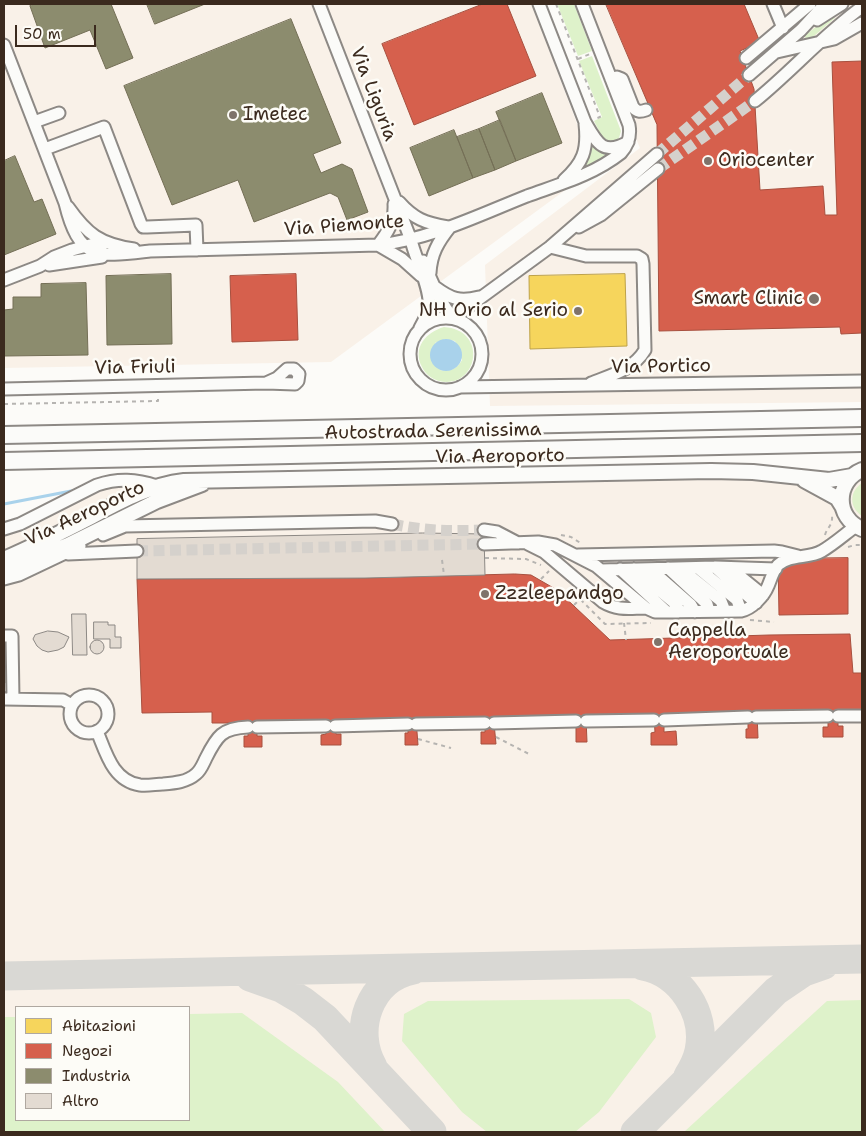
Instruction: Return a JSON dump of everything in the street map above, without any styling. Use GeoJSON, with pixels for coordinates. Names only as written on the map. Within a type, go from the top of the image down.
{"type":"FeatureCollection","features":[{"type":"Feature","properties":{"kind":"highway","name":"Autostrada Serenissima"},"geometry":{"type":"LineString","coordinates":[[4,435],[862,418]]}},
{"type":"Feature","properties":{"kind":"highway","name":"Autostrada Serenissima"},"geometry":{"type":"LineString","coordinates":[[4,461],[862,443]]}},
{"type":"Feature","properties":{"kind":"main road","name":"Via Aeroporto"},"geometry":{"type":"LineString","coordinates":[[4,559],[48,539],[135,494],[155,487],[184,481],[711,471],[753,472],[829,480],[857,473]]}},
{"type":"Feature","properties":{"kind":"main road"},"geometry":{"type":"LineString","coordinates":[[842,506],[842,492],[846,483],[857,473]]}},
{"type":"Feature","properties":{"kind":"main road","name":"Via Aeroporto"},"geometry":{"type":"LineString","coordinates":[[792,475],[837,498],[845,515],[859,527]]}},
{"type":"Feature","properties":{"kind":"main road","name":"Via Aeroporto"},"geometry":{"type":"LineString","coordinates":[[4,570],[68,545],[158,501],[209,481]]}},
{"type":"Feature","properties":{"kind":"street","name":"Via Liguria"},"geometry":{"type":"LineString","coordinates":[[318,4],[411,240],[414,253],[426,276],[435,287],[444,307],[453,318]]}},
{"type":"Feature","properties":{"kind":"street"},"geometry":{"type":"LineString","coordinates":[[539,4],[595,139],[603,147],[617,147],[628,142],[630,136],[629,125],[582,4]]}},
{"type":"Feature","properties":{"kind":"street"},"geometry":{"type":"LineString","coordinates":[[773,4],[782,28]]}},
{"type":"Feature","properties":{"kind":"street"},"geometry":{"type":"LineString","coordinates":[[746,58],[782,28],[796,9],[810,4]]}},
{"type":"Feature","properties":{"kind":"street"},"geometry":{"type":"LineString","coordinates":[[749,75],[801,30],[825,4]]}},
{"type":"Feature","properties":{"kind":"street"},"geometry":{"type":"LineString","coordinates":[[801,30],[842,4]]}},
{"type":"Feature","properties":{"kind":"street"},"geometry":{"type":"LineString","coordinates":[[755,101],[789,72],[816,44],[862,7]]}},
{"type":"Feature","properties":{"kind":"street"},"geometry":{"type":"LineString","coordinates":[[776,53],[834,39],[862,23]]}},
{"type":"Feature","properties":{"kind":"street","name":"Via Piemonte"},"geometry":{"type":"LineString","coordinates":[[4,45],[45,149],[74,233],[85,246],[100,254],[378,245],[411,240],[581,177],[603,166],[621,153],[628,142]]}},
{"type":"Feature","properties":{"kind":"street"},"geometry":{"type":"LineString","coordinates":[[611,79],[617,77],[622,79],[632,107],[636,111],[646,110]]}},
{"type":"Feature","properties":{"kind":"street"},"geometry":{"type":"LineString","coordinates":[[34,122],[59,113]]}},
{"type":"Feature","properties":{"kind":"street","name":"Via Piemonte"},"geometry":{"type":"LineString","coordinates":[[561,183],[581,162],[589,121]]}},
{"type":"Feature","properties":{"kind":"street"},"geometry":{"type":"LineString","coordinates":[[45,149],[104,127],[140,224],[143,227],[196,226],[197,250]]}},
{"type":"Feature","properties":{"kind":"street"},"geometry":{"type":"LineString","coordinates":[[453,318],[550,247],[657,154]]}},
{"type":"Feature","properties":{"kind":"street"},"geometry":{"type":"LineString","coordinates":[[566,234],[601,215],[658,169]]}},
{"type":"Feature","properties":{"kind":"street","name":"Via Liguria"},"geometry":{"type":"LineString","coordinates":[[394,197],[409,213],[419,220],[450,227],[432,254],[426,276],[430,305],[420,328]]}},
{"type":"Feature","properties":{"kind":"street","name":"Via Liguria"},"geometry":{"type":"LineString","coordinates":[[394,197],[394,218],[378,245],[426,276]]}},
{"type":"Feature","properties":{"kind":"street","name":"Via Piemonte"},"geometry":{"type":"LineString","coordinates":[[65,203],[85,229],[96,238],[105,243],[121,247],[150,251]]}},
{"type":"Feature","properties":{"kind":"street"},"geometry":{"type":"LineString","coordinates":[[4,280],[40,266],[54,257],[85,246],[105,243]]}},
{"type":"Feature","properties":{"kind":"street"},"geometry":{"type":"LineString","coordinates":[[550,247],[586,256],[637,256],[642,258],[644,264],[646,350],[630,367],[581,386]]}},
{"type":"Feature","properties":{"kind":"street"},"geometry":{"type":"LineString","coordinates":[[40,266],[114,255]]}},
{"type":"Feature","properties":{"kind":"street"},"geometry":{"type":"LineString","coordinates":[[435,287],[456,299],[467,300],[482,296]]}},
{"type":"Feature","properties":{"kind":"street"},"geometry":{"type":"LineString","coordinates":[[453,318],[471,327],[480,339],[483,355],[474,378],[453,390],[438,389],[426,384],[416,374],[410,356],[410,345],[420,328],[435,319],[453,318]]}},
{"type":"Feature","properties":{"kind":"street","name":"Via Portico"},"geometry":{"type":"LineString","coordinates":[[460,387],[862,381]]}},
{"type":"Feature","properties":{"kind":"street","name":"Via Friuli"},"geometry":{"type":"LineString","coordinates":[[4,389],[266,383]]}},
{"type":"Feature","properties":{"kind":"street"},"geometry":{"type":"LineString","coordinates":[[4,528],[20,524],[97,485],[122,479],[155,487]]}},
{"type":"Feature","properties":{"kind":"street"},"geometry":{"type":"LineString","coordinates":[[4,579],[19,575],[108,532],[125,526],[376,521],[392,524]]}},
{"type":"Feature","properties":{"kind":"street"},"geometry":{"type":"LineString","coordinates":[[484,544],[546,543],[555,545],[576,554],[601,570],[646,608],[655,612],[741,611],[759,599],[779,564],[798,556],[822,551],[859,527]]}},
{"type":"Feature","properties":{"kind":"street"},"geometry":{"type":"LineString","coordinates":[[484,530],[498,532],[544,552],[603,602],[612,607],[621,609],[646,608]]}},
{"type":"Feature","properties":{"kind":"street"},"geometry":{"type":"LineString","coordinates":[[63,554],[137,550]]}},
{"type":"Feature","properties":{"kind":"street"},"geometry":{"type":"LineString","coordinates":[[576,554],[774,551],[798,556]]}},
{"type":"Feature","properties":{"kind":"street"},"geometry":{"type":"LineString","coordinates":[[601,570],[715,567],[776,569]]}},
{"type":"Feature","properties":{"kind":"street"},"geometry":{"type":"LineString","coordinates":[[715,567],[759,599]]}},
{"type":"Feature","properties":{"kind":"street"},"geometry":{"type":"LineString","coordinates":[[674,568],[721,601],[725,611]]}},
{"type":"Feature","properties":{"kind":"street"},"geometry":{"type":"LineString","coordinates":[[674,568],[707,604],[709,612]]}},
{"type":"Feature","properties":{"kind":"street"},"geometry":{"type":"LineString","coordinates":[[698,568],[736,600],[741,611]]}},
{"type":"Feature","properties":{"kind":"street"},"geometry":{"type":"LineString","coordinates":[[620,569],[673,612]]}},
{"type":"Feature","properties":{"kind":"street"},"geometry":{"type":"LineString","coordinates":[[634,569],[677,605],[673,612]]}},
{"type":"Feature","properties":{"kind":"street"},"geometry":{"type":"LineString","coordinates":[[650,569],[691,605],[694,612]]}},
{"type":"Feature","properties":{"kind":"street"},"geometry":{"type":"LineString","coordinates":[[731,569],[759,599]]}},
{"type":"Feature","properties":{"kind":"street"},"geometry":{"type":"LineString","coordinates":[[4,636],[12,636],[9,699],[63,700],[72,705]]}},
{"type":"Feature","properties":{"kind":"street"},"geometry":{"type":"LineString","coordinates":[[87,695],[99,698],[103,702],[108,714],[107,720],[97,731],[88,734],[76,729],[70,719],[72,705],[76,700],[87,695]]}},
{"type":"Feature","properties":{"kind":"street"},"geometry":{"type":"LineString","coordinates":[[97,731],[108,759],[116,772],[127,781],[142,785],[178,783],[189,779],[200,770],[220,734],[236,727],[862,716]]}},
{"type":"Feature","properties":{"kind":"path"},"geometry":{"type":"LineString","coordinates":[[556,4],[600,117],[589,121]]}},
{"type":"Feature","properties":{"kind":"path"},"geometry":{"type":"LineString","coordinates":[[4,404],[158,401],[158,393]]}},
{"type":"Feature","properties":{"kind":"path"},"geometry":{"type":"LineString","coordinates":[[442,560],[444,575]]}},
{"type":"Feature","properties":{"kind":"path"},"geometry":{"type":"LineString","coordinates":[[541,579],[551,569]]}},
{"type":"Feature","properties":{"kind":"path"},"geometry":{"type":"LineString","coordinates":[[574,605],[580,599]]}},
{"type":"Feature","properties":{"kind":"path"},"geometry":{"type":"LineString","coordinates":[[624,623],[626,640]]}},
{"type":"Feature","properties":{"kind":"path"},"geometry":{"type":"LineString","coordinates":[[496,737],[529,754]]}},
{"type":"Feature","properties":{"kind":"path"},"geometry":{"type":"LineString","coordinates":[[418,739],[451,748]]}},
{"type":"Feature","properties":{"kind":"shaded area"},"geometry":{"type":"Polygon","coordinates":[[[4,4],[532,4],[594,169],[331,362],[4,368],[4,4]]]}},
{"type":"Feature","properties":{"kind":"shaded area"},"geometry":{"type":"Polygon","coordinates":[[[579,4],[862,4],[862,402],[490,406],[485,265],[640,148],[579,4]]]}},
{"type":"Feature","properties":{"kind":"shaded area"},"geometry":{"type":"Polygon","coordinates":[[[862,476],[862,1132],[4,1132],[4,532],[108,484],[862,476]]]}},
{"type":"Feature","properties":{"kind":"green space"},"geometry":{"type":"Polygon","coordinates":[[[557,4],[574,4],[592,51],[578,56],[557,4]]]}},
{"type":"Feature","properties":{"kind":"green space"},"geometry":{"type":"Polygon","coordinates":[[[833,14],[835,18],[808,41],[804,36],[833,14]]]}},
{"type":"Feature","properties":{"kind":"green space"},"geometry":{"type":"Polygon","coordinates":[[[592,56],[621,131],[619,138],[613,142],[604,141],[594,121],[602,117],[579,61],[592,56]]]}},
{"type":"Feature","properties":{"kind":"green space"},"geometry":{"type":"Polygon","coordinates":[[[592,143],[603,152],[614,153],[580,172],[588,160],[592,143]]]}},
{"type":"Feature","properties":{"kind":"green space"},"geometry":{"type":"Polygon","coordinates":[[[444,327],[458,331],[468,338],[473,358],[470,369],[463,377],[452,381],[439,381],[431,378],[423,370],[419,360],[420,347],[426,337],[437,329],[444,327]],[[445,339],[435,343],[440,370],[447,371],[453,369],[462,360],[455,341],[445,339]]]}},
{"type":"Feature","properties":{"kind":"green space"},"geometry":{"type":"Polygon","coordinates":[[[862,483],[862,516],[855,508],[852,500],[855,491],[862,483]]]}},
{"type":"Feature","properties":{"kind":"green space"},"geometry":{"type":"Polygon","coordinates":[[[629,999],[651,1013],[656,1037],[599,1112],[575,1132],[487,1132],[462,1112],[402,1041],[404,1014],[428,1001],[629,999]]]}},
{"type":"Feature","properties":{"kind":"green space"},"geometry":{"type":"Polygon","coordinates":[[[862,1000],[862,1132],[684,1132],[827,1001],[862,1000]]]}},
{"type":"Feature","properties":{"kind":"green space"},"geometry":{"type":"Polygon","coordinates":[[[242,1013],[338,1082],[385,1132],[4,1132],[4,1017],[15,1017],[15,1121],[190,1121],[190,1014],[242,1013]]]}},
{"type":"Feature","properties":{"kind":"water"},"geometry":{"type":"Polygon","coordinates":[[[446,339],[452,340],[457,344],[461,349],[461,361],[457,366],[452,370],[446,371],[440,370],[435,366],[431,361],[430,355],[431,349],[435,344],[440,340],[446,339]]]}},
{"type":"Feature","properties":{"kind":"building: Abitazioni"},"geometry":{"type":"Polygon","coordinates":[[[625,274],[627,346],[530,349],[529,276],[625,274]]]}},
{"type":"Feature","properties":{"kind":"building: Negozi"},"geometry":{"type":"Polygon","coordinates":[[[483,4],[507,4],[536,76],[414,125],[382,44],[483,4]]]}},
{"type":"Feature","properties":{"kind":"building: Negozi","name":"Oriocenter"},"geometry":{"type":"Polygon","coordinates":[[[606,4],[744,4],[760,42],[740,51],[754,89],[760,190],[823,186],[825,215],[837,215],[832,62],[862,61],[862,333],[841,334],[840,327],[659,331],[657,125],[606,4]]]}},
{"type":"Feature","properties":{"kind":"building: Negozi"},"geometry":{"type":"Polygon","coordinates":[[[296,274],[298,340],[232,342],[230,276],[296,274]]]}},
{"type":"Feature","properties":{"kind":"building: Negozi"},"geometry":{"type":"Polygon","coordinates":[[[848,558],[848,614],[779,615],[778,559],[848,558]]]}},
{"type":"Feature","properties":{"kind":"building: Negozi"},"geometry":{"type":"Polygon","coordinates":[[[531,575],[557,590],[610,640],[850,634],[853,673],[862,673],[862,711],[838,711],[838,726],[843,726],[843,737],[823,737],[823,727],[828,727],[828,712],[757,713],[758,738],[746,738],[748,712],[664,715],[664,732],[676,731],[677,745],[651,745],[651,733],[655,732],[654,717],[586,718],[587,742],[576,742],[576,718],[494,723],[496,744],[481,744],[481,732],[485,732],[485,723],[416,719],[418,745],[405,745],[405,733],[408,733],[408,719],[335,721],[336,734],[341,734],[341,745],[321,745],[321,735],[326,734],[326,721],[257,723],[257,736],[262,736],[262,747],[244,747],[244,736],[248,736],[248,723],[212,723],[212,712],[142,713],[137,579],[365,578],[531,575]]]}},
{"type":"Feature","properties":{"kind":"building: Industria"},"geometry":{"type":"Polygon","coordinates":[[[35,4],[111,4],[133,58],[106,69],[90,30],[45,48],[30,6],[35,4]]]}},
{"type":"Feature","properties":{"kind":"building: Industria"},"geometry":{"type":"Polygon","coordinates":[[[147,4],[205,4],[155,24],[147,4]]]}},
{"type":"Feature","properties":{"kind":"building: Industria","name":"Imetec"},"geometry":{"type":"Polygon","coordinates":[[[291,19],[341,143],[313,154],[321,173],[342,164],[352,169],[368,212],[347,220],[338,197],[330,193],[254,222],[238,180],[172,205],[124,86],[291,19]]]}},
{"type":"Feature","properties":{"kind":"building: Industria"},"geometry":{"type":"Polygon","coordinates":[[[542,93],[562,143],[516,161],[496,112],[542,93]]]}},
{"type":"Feature","properties":{"kind":"building: Industria"},"geometry":{"type":"Polygon","coordinates":[[[500,120],[516,161],[495,170],[479,129],[500,120]]]}},
{"type":"Feature","properties":{"kind":"building: Industria"},"geometry":{"type":"Polygon","coordinates":[[[479,129],[495,170],[473,178],[457,137],[479,129]]]}},
{"type":"Feature","properties":{"kind":"building: Industria"},"geometry":{"type":"Polygon","coordinates":[[[454,130],[473,178],[429,196],[410,148],[454,130]]]}},
{"type":"Feature","properties":{"kind":"building: Industria"},"geometry":{"type":"Polygon","coordinates":[[[15,156],[34,202],[42,199],[56,234],[4,255],[4,161],[15,156]]]}},
{"type":"Feature","properties":{"kind":"building: Industria"},"geometry":{"type":"Polygon","coordinates":[[[171,274],[172,344],[107,345],[106,276],[171,274]]]}},
{"type":"Feature","properties":{"kind":"building: Industria"},"geometry":{"type":"Polygon","coordinates":[[[86,283],[88,355],[4,356],[4,310],[13,309],[13,297],[41,297],[41,284],[86,283]]]}},
{"type":"Feature","properties":{"kind":"building: Industria"},"geometry":{"type":"Polygon","coordinates":[[[4,643],[5,683],[4,683],[4,643]]]}},
{"type":"Feature","properties":{"kind":"building: Altro"},"geometry":{"type":"Polygon","coordinates":[[[423,533],[484,534],[485,575],[365,578],[137,579],[137,539],[423,533]]]}},
{"type":"Feature","properties":{"kind":"building: Altro"},"geometry":{"type":"Polygon","coordinates":[[[72,614],[86,614],[87,655],[73,655],[72,614]]]}},
{"type":"Feature","properties":{"kind":"building: Altro"},"geometry":{"type":"Polygon","coordinates":[[[94,622],[108,622],[108,625],[115,625],[115,637],[121,637],[121,648],[110,648],[110,639],[94,639],[94,622]]]}},
{"type":"Feature","properties":{"kind":"building: Altro"},"geometry":{"type":"Polygon","coordinates":[[[48,631],[58,632],[69,637],[64,647],[48,652],[37,646],[33,639],[35,635],[48,631]]]}},
{"type":"Feature","properties":{"kind":"building: Altro"},"geometry":{"type":"Polygon","coordinates":[[[94,640],[100,640],[104,647],[100,654],[94,654],[90,650],[90,644],[94,640]]]}},
{"type":"Feature","properties":{"kind":"waterway"},"geometry":{"type":"LineString","coordinates":[[4,504],[71,491]]}},
{"type":"Feature","properties":{"kind":"taxiway"},"geometry":{"type":"LineString","coordinates":[[4,976],[862,959]]}},
{"type":"Feature","properties":{"kind":"taxiway"},"geometry":{"type":"LineString","coordinates":[[635,1132],[776,991],[804,972],[824,965]]}},
{"type":"Feature","properties":{"kind":"taxiway"},"geometry":{"type":"LineString","coordinates":[[643,966],[656,970],[679,986],[695,1009],[699,1023],[699,1051],[688,1076]]}},
{"type":"Feature","properties":{"kind":"taxiway"},"geometry":{"type":"LineString","coordinates":[[373,1067],[367,1053],[364,1038],[365,1022],[369,1008],[375,995],[385,984],[398,975],[413,970]]}},
{"type":"Feature","properties":{"kind":"taxiway"},"geometry":{"type":"LineString","coordinates":[[250,977],[281,988],[303,1001],[325,1018],[432,1132]]}},
{"type":"Feature","properties":{"kind":"tunnel"},"geometry":{"type":"LineString","coordinates":[[657,154],[749,75]]}},
{"type":"Feature","properties":{"kind":"tunnel"},"geometry":{"type":"LineString","coordinates":[[658,169],[755,101]]}},
{"type":"Feature","properties":{"kind":"tunnel"},"geometry":{"type":"LineString","coordinates":[[392,524],[438,530],[484,530]]}},
{"type":"Feature","properties":{"kind":"tunnel"},"geometry":{"type":"LineString","coordinates":[[137,551],[484,544]]}},
{"type":"Feature","properties":{"kind":"place","name":"Imetec"},"geometry":{"type":"Point","coordinates":[233,115]}},
{"type":"Feature","properties":{"kind":"place","name":"Oriocenter"},"geometry":{"type":"Point","coordinates":[708,161]}},
{"type":"Feature","properties":{"kind":"place","name":"Smart Clinic"},"geometry":{"type":"Point","coordinates":[814,299]}},
{"type":"Feature","properties":{"kind":"place","name":"NH Orio al Serio"},"geometry":{"type":"Point","coordinates":[578,311]}},
{"type":"Feature","properties":{"kind":"place","name":"Zzzleepandgo"},"geometry":{"type":"Point","coordinates":[485,594]}},
{"type":"Feature","properties":{"kind":"place","name":"Cappella Aeroportuale"},"geometry":{"type":"Point","coordinates":[658,642]}}]}
